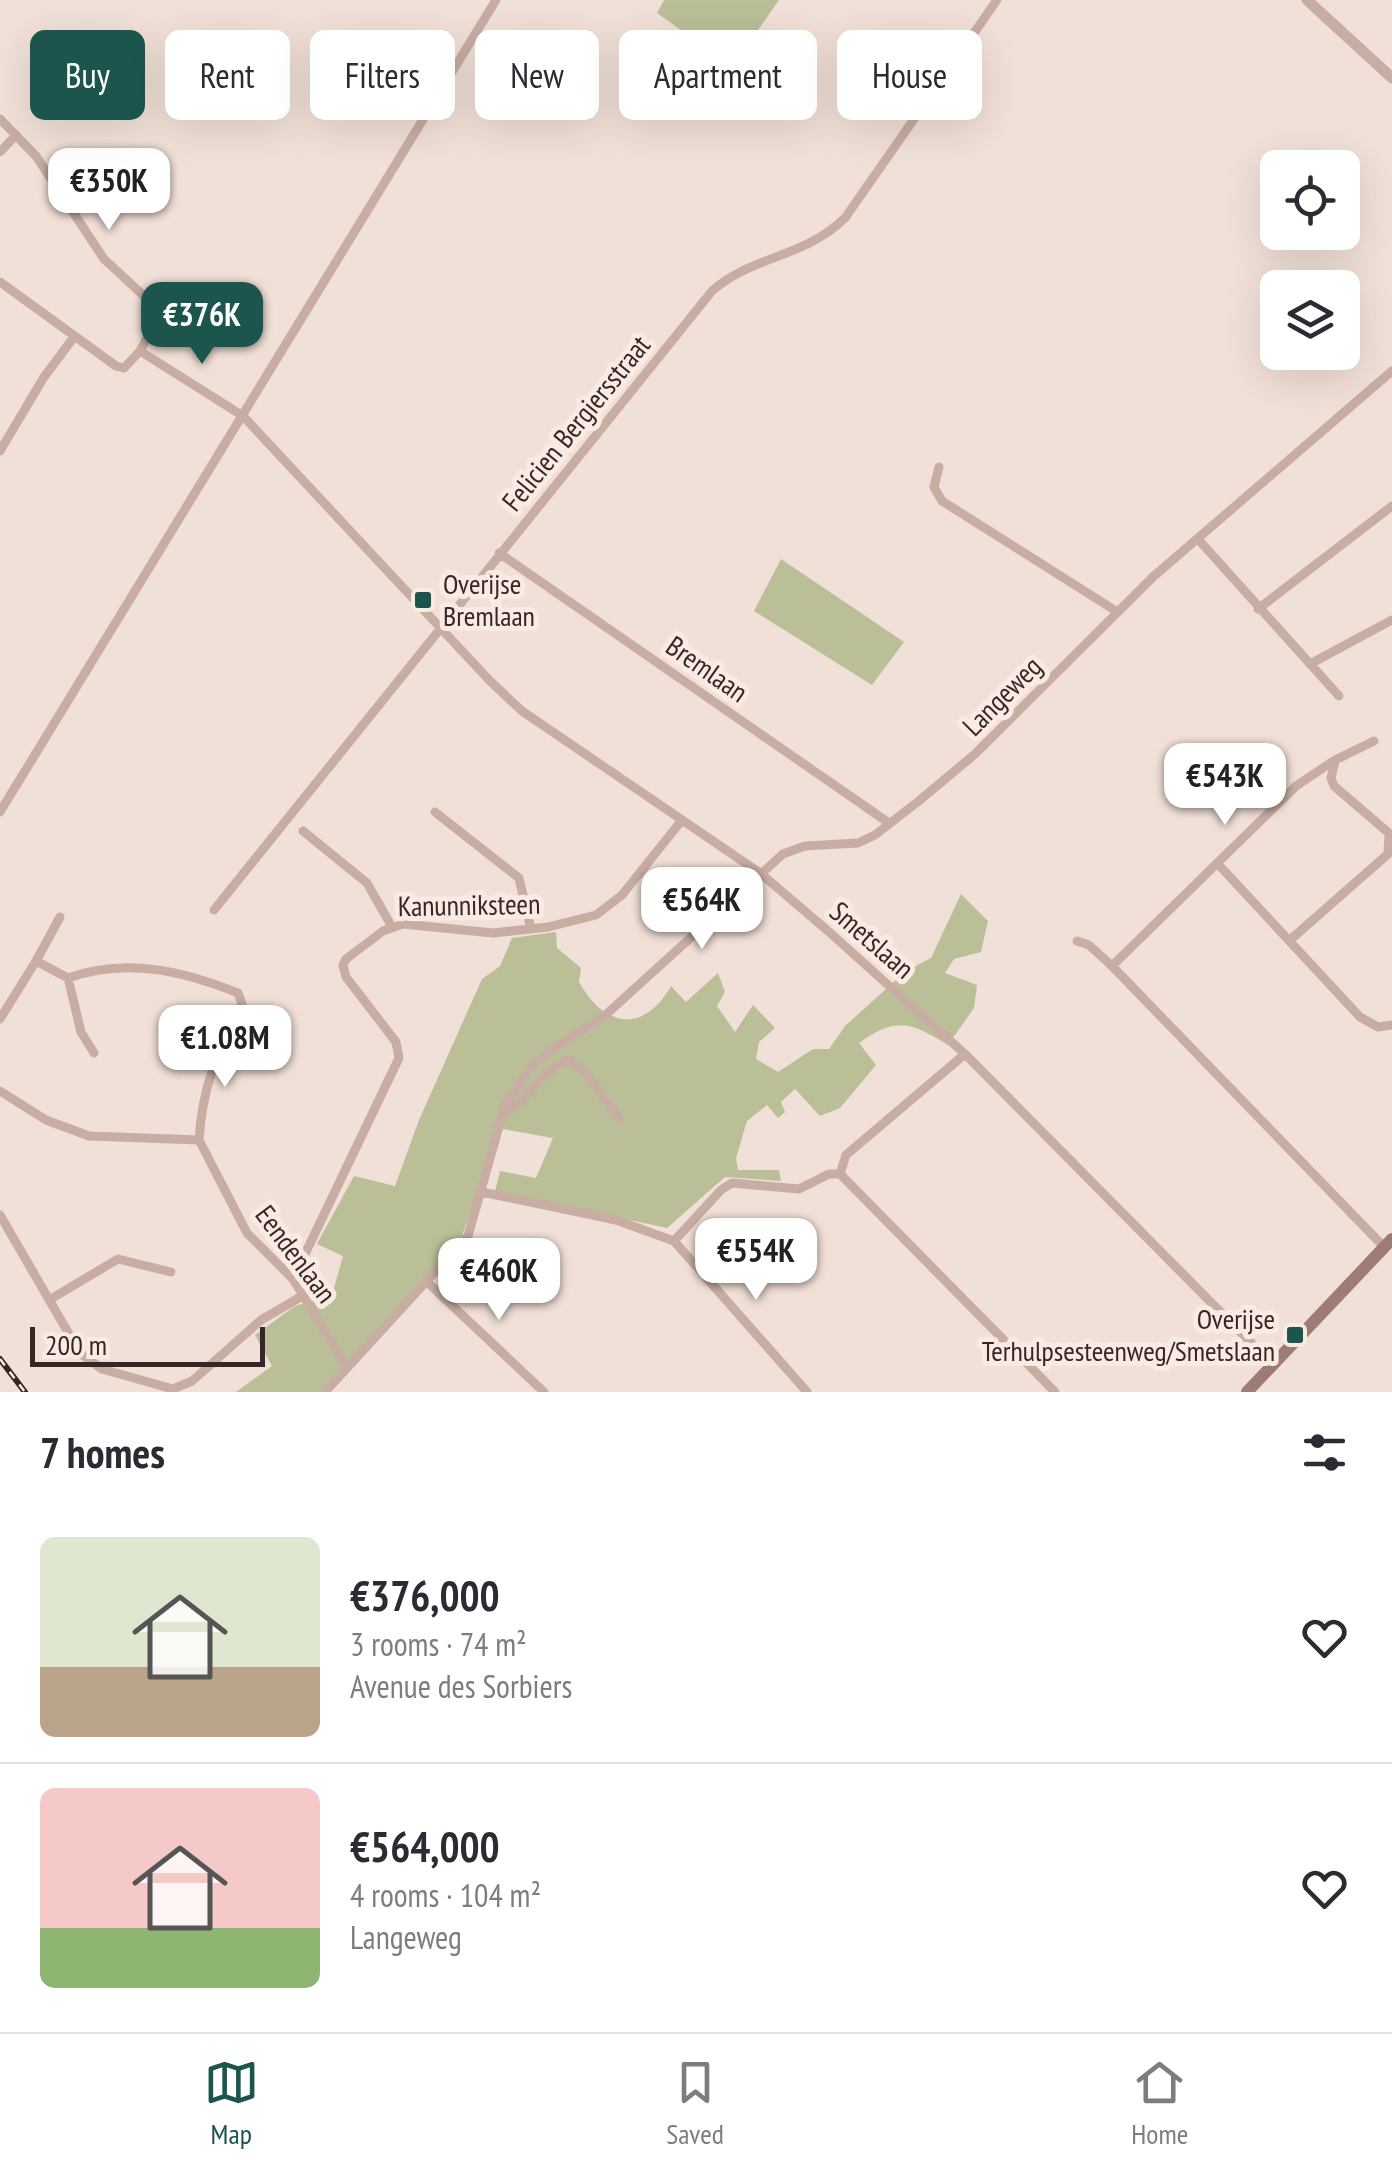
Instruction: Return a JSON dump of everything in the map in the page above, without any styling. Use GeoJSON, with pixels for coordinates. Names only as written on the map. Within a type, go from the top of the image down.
{"type":"FeatureCollection","features":[{"type":"Feature","properties":{"kind":"main road"},"geometry":{"type":"LineString","coordinates":[[1247,1392],[1388,1243]]}},
{"type":"Feature","properties":{"kind":"street"},"geometry":{"type":"LineString","coordinates":[[0,812],[496,0]]}},
{"type":"Feature","properties":{"kind":"street","name":"Felicien Bergiersstraat"},"geometry":{"type":"LineString","coordinates":[[214,910],[712,291],[733,275],[811,244],[845,218],[997,0]]}},
{"type":"Feature","properties":{"kind":"street"},"geometry":{"type":"LineString","coordinates":[[1307,0],[1392,78]]}},
{"type":"Feature","properties":{"kind":"street"},"geometry":{"type":"LineString","coordinates":[[0,120],[50,175],[96,249],[159,312],[140,351],[124,368],[74,337],[0,282]]}},
{"type":"Feature","properties":{"kind":"street"},"geometry":{"type":"LineString","coordinates":[[0,152],[16,135]]}},
{"type":"Feature","properties":{"kind":"street"},"geometry":{"type":"LineString","coordinates":[[0,451],[74,337]]}},
{"type":"Feature","properties":{"kind":"street","name":"Smetslaan"},"geometry":{"type":"LineString","coordinates":[[140,351],[244,416],[522,711],[760,873],[965,1054],[1273,1365]]}},
{"type":"Feature","properties":{"kind":"street","name":"Langeweg"},"geometry":{"type":"LineString","coordinates":[[324,1392],[468,1236],[502,1116],[515,1087],[530,1068],[552,1049],[591,1027],[760,873],[792,850],[858,843],[875,835],[975,754],[1116,611],[1392,372]]}},
{"type":"Feature","properties":{"kind":"street"},"geometry":{"type":"LineString","coordinates":[[940,467],[934,487],[942,501],[1116,611]]}},
{"type":"Feature","properties":{"kind":"street"},"geometry":{"type":"LineString","coordinates":[[1258,610],[1392,506]]}},
{"type":"Feature","properties":{"kind":"street"},"geometry":{"type":"LineString","coordinates":[[1198,540],[1339,696]]}},
{"type":"Feature","properties":{"kind":"street","name":"Bremlaan"},"geometry":{"type":"LineString","coordinates":[[499,553],[889,823]]}},
{"type":"Feature","properties":{"kind":"street"},"geometry":{"type":"LineString","coordinates":[[1310,664],[1392,620]]}},
{"type":"Feature","properties":{"kind":"street"},"geometry":{"type":"LineString","coordinates":[[1112,966],[1307,778],[1374,742]]}},
{"type":"Feature","properties":{"kind":"street"},"geometry":{"type":"LineString","coordinates":[[1334,786],[1331,778],[1335,760]]}},
{"type":"Feature","properties":{"kind":"street"},"geometry":{"type":"LineString","coordinates":[[1290,940],[1390,854],[1390,834],[1326,780],[1307,778]]}},
{"type":"Feature","properties":{"kind":"street"},"geometry":{"type":"LineString","coordinates":[[436,812],[519,878],[532,929]]}},
{"type":"Feature","properties":{"kind":"street","name":"Kanunniksteen"},"geometry":{"type":"LineString","coordinates":[[293,1279],[398,1063],[396,1042],[343,970],[346,959],[392,927],[416,923],[473,932],[532,929],[578,921],[612,906],[682,820]]}},
{"type":"Feature","properties":{"kind":"street"},"geometry":{"type":"LineString","coordinates":[[303,832],[367,883],[392,927]]}},
{"type":"Feature","properties":{"kind":"street"},"geometry":{"type":"LineString","coordinates":[[1217,863],[1360,1017],[1378,1028],[1392,1025]]}},
{"type":"Feature","properties":{"kind":"street"},"geometry":{"type":"LineString","coordinates":[[0,1019],[60,917]]}},
{"type":"Feature","properties":{"kind":"street"},"geometry":{"type":"LineString","coordinates":[[1077,941],[1089,945],[1112,966],[1388,1243]]}},
{"type":"Feature","properties":{"kind":"street"},"geometry":{"type":"LineString","coordinates":[[0,1091],[46,1120],[90,1136],[199,1140],[210,1071],[242,1004],[242,998],[217,985],[157,969],[127,968],[68,978],[36,960]]}},
{"type":"Feature","properties":{"kind":"street"},"geometry":{"type":"LineString","coordinates":[[68,978],[82,1032],[94,1054]]}},
{"type":"Feature","properties":{"kind":"street"},"geometry":{"type":"LineString","coordinates":[[840,1174],[846,1155],[965,1054]]}},
{"type":"Feature","properties":{"kind":"street"},"geometry":{"type":"LineString","coordinates":[[502,1116],[539,1078],[568,1060],[586,1074],[619,1118]]}},
{"type":"Feature","properties":{"kind":"street","name":"Eendenlaan"},"geometry":{"type":"LineString","coordinates":[[199,1140],[248,1233],[293,1279],[347,1367]]}},
{"type":"Feature","properties":{"kind":"street"},"geometry":{"type":"LineString","coordinates":[[674,1241],[732,1183],[799,1189],[830,1174],[840,1174],[1055,1392]]}},
{"type":"Feature","properties":{"kind":"street"},"geometry":{"type":"LineString","coordinates":[[482,1192],[616,1220],[674,1241],[808,1392]]}},
{"type":"Feature","properties":{"kind":"street"},"geometry":{"type":"LineString","coordinates":[[0,1215],[80,1353],[102,1369],[173,1389],[192,1382],[261,1320],[304,1295]]}},
{"type":"Feature","properties":{"kind":"street"},"geometry":{"type":"LineString","coordinates":[[49,1300],[118,1259],[172,1272]]}},
{"type":"Feature","properties":{"kind":"street"},"geometry":{"type":"LineString","coordinates":[[426,1282],[544,1392]]}},
{"type":"Feature","properties":{"kind":"green space"},"geometry":{"type":"Polygon","coordinates":[[[664,0],[779,0],[758,30],[681,30],[657,13],[664,0]]]}},
{"type":"Feature","properties":{"kind":"green space"},"geometry":{"type":"Polygon","coordinates":[[[781,559],[904,642],[872,685],[754,611],[781,559]]]}},
{"type":"Feature","properties":{"kind":"green space"},"geometry":{"type":"Polygon","coordinates":[[[961,894],[988,921],[981,952],[954,959],[945,973],[977,985],[974,1008],[948,1045],[924,1031],[903,1025],[883,1029],[859,1043],[876,1065],[840,1108],[820,1116],[795,1089],[781,1102],[785,1112],[778,1118],[767,1105],[747,1121],[736,1158],[738,1170],[779,1170],[781,1181],[725,1177],[667,1228],[495,1191],[500,1171],[536,1178],[553,1138],[502,1129],[462,1236],[330,1392],[236,1392],[272,1366],[255,1335],[295,1306],[332,1295],[343,1256],[317,1244],[354,1176],[395,1186],[419,1120],[482,979],[500,966],[512,938],[556,932],[557,948],[581,968],[579,982],[589,997],[600,1009],[624,1019],[648,1012],[671,986],[686,1002],[718,973],[725,992],[717,1006],[735,1032],[753,1005],[775,1028],[759,1042],[756,1059],[778,1072],[813,1049],[829,1049],[845,1026],[906,971],[931,958],[961,894]]]}},
{"type":"Feature","properties":{"kind":"railway"},"geometry":{"type":"LineString","coordinates":[[0,1359],[25,1392]]}},
{"type":"Feature","properties":{"kind":"place","name":"Overijse Bremlaan"},"geometry":{"type":"Point","coordinates":[423,600]}},
{"type":"Feature","properties":{"kind":"place","name":"Overijse Terhulpsesteenweg/Smetslaan"},"geometry":{"type":"Point","coordinates":[1295,1335]}}]}
